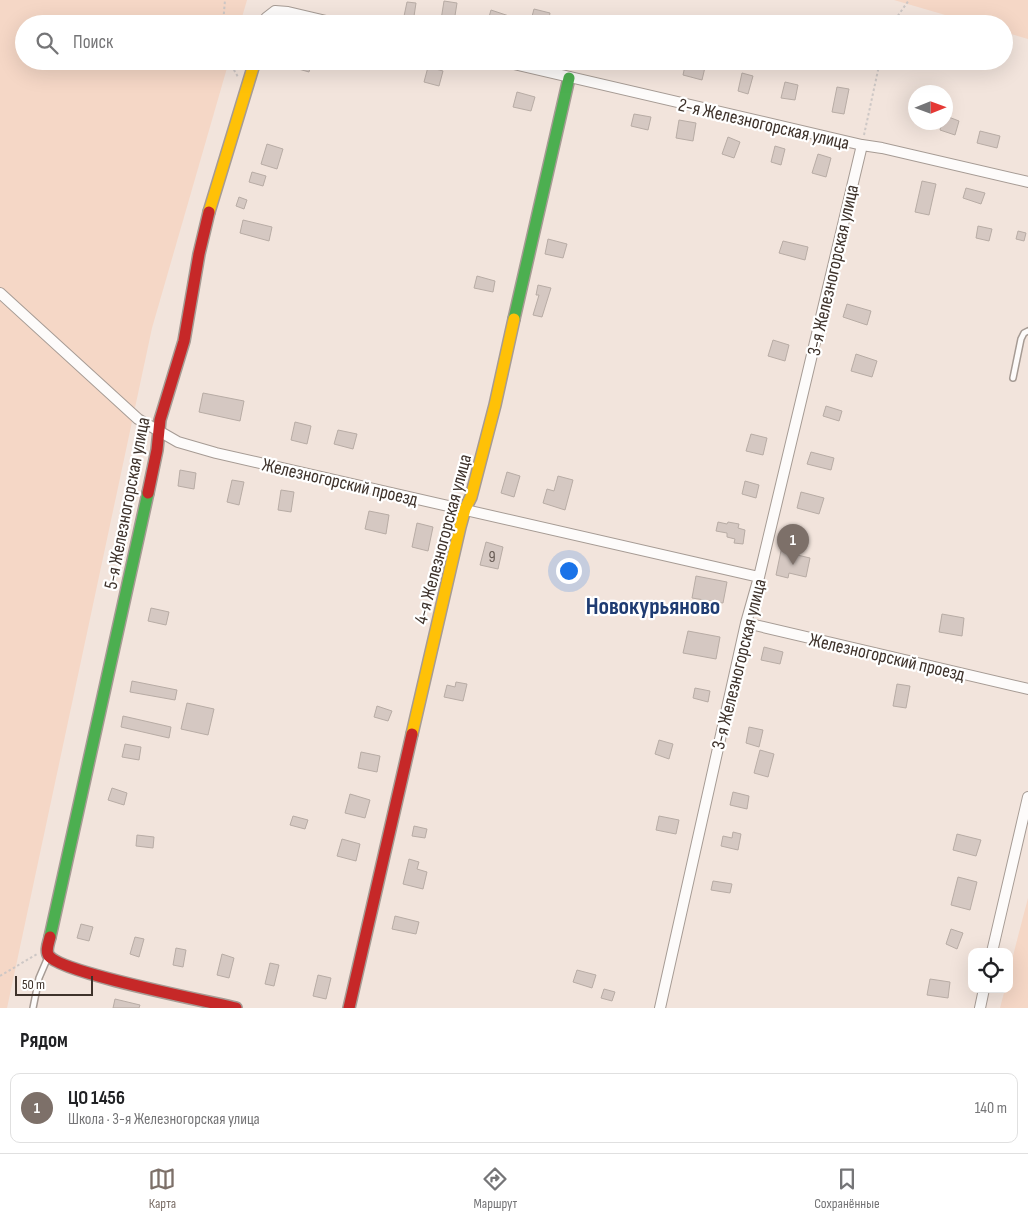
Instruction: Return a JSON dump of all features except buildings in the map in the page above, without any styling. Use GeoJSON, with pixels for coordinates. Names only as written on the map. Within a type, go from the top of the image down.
{"type":"FeatureCollection","features":[{"type":"Feature","properties":{"kind":"street"},"geometry":{"type":"LineString","coordinates":[[268,15],[275,11],[301,15]]}},
{"type":"Feature","properties":{"kind":"street","name":"5-я Железногорская улица"},"geometry":{"type":"LineString","coordinates":[[48,952],[157,450],[158,431],[184,341],[206,221],[253,70]]}},
{"type":"Feature","properties":{"kind":"street","name":"2-я Железногорская улица"},"geometry":{"type":"LineString","coordinates":[[537,70],[1028,182]]}},
{"type":"Feature","properties":{"kind":"street","name":"4-я Железногорская улица"},"geometry":{"type":"LineString","coordinates":[[349,1008],[455,547],[465,510],[471,497],[496,405],[569,78]]}},
{"type":"Feature","properties":{"kind":"street","name":"3-я Железногорская улица"},"geometry":{"type":"LineString","coordinates":[[660,1008],[746,623],[759,577],[862,145]]}},
{"type":"Feature","properties":{"kind":"street","name":"Железногорский проезд"},"geometry":{"type":"LineString","coordinates":[[0,293],[124,408],[138,419],[178,442],[759,577]]}},
{"type":"Feature","properties":{"kind":"street","name":"Железногорский проезд"},"geometry":{"type":"LineString","coordinates":[[746,623],[1028,689]]}},
{"type":"Feature","properties":{"kind":"street"},"geometry":{"type":"LineString","coordinates":[[993,948],[1028,797]]}},
{"type":"Feature","properties":{"kind":"street"},"geometry":{"type":"LineString","coordinates":[[48,952],[68,967],[94,975],[236,1008]]}},
{"type":"Feature","properties":{"kind":"street"},"geometry":{"type":"LineString","coordinates":[[980,1008],[983,993]]}},
{"type":"Feature","properties":{"kind":"lane"},"geometry":{"type":"LineString","coordinates":[[1013,378],[1021,339],[1024,333],[1028,332]]}},
{"type":"Feature","properties":{"kind":"lane"},"geometry":{"type":"LineString","coordinates":[[33,1008],[39,978],[48,952]]}},
{"type":"Feature","properties":{"kind":"path"},"geometry":{"type":"LineString","coordinates":[[224,15],[225,0]]}},
{"type":"Feature","properties":{"kind":"path"},"geometry":{"type":"LineString","coordinates":[[898,15],[909,0]]}},
{"type":"Feature","properties":{"kind":"path"},"geometry":{"type":"LineString","coordinates":[[862,145],[878,70]]}},
{"type":"Feature","properties":{"kind":"path"},"geometry":{"type":"LineString","coordinates":[[0,976],[48,952]]}},
{"type":"Feature","properties":{"kind":"shaded area"},"geometry":{"type":"Polygon","coordinates":[[[0,0],[247,0],[243,15],[15,15],[15,70],[226,70],[152,328],[7,1008],[0,1008],[0,0]]]}},
{"type":"Feature","properties":{"kind":"shaded area"},"geometry":{"type":"Polygon","coordinates":[[[894,0],[1028,0],[1028,39],[1013,35],[1013,15],[945,15],[894,0]]]}},
{"type":"Feature","properties":{"kind":"shaded area"},"geometry":{"type":"Polygon","coordinates":[[[1028,898],[1028,1008],[1000,1008],[1004,993],[1013,993],[1013,956],[1028,898]]]}},
{"type":"Feature","properties":{"kind":"traffic: fast"},"geometry":{"type":"LineString","coordinates":[[514,319],[569,78]]}},
{"type":"Feature","properties":{"kind":"traffic: fast"},"geometry":{"type":"LineString","coordinates":[[50,937],[148,493]]}},
{"type":"Feature","properties":{"kind":"traffic: slow"},"geometry":{"type":"LineString","coordinates":[[209,212],[252,70]]}},
{"type":"Feature","properties":{"kind":"traffic: slow"},"geometry":{"type":"LineString","coordinates":[[412,734],[460,527],[465,509],[471,497],[495,405],[514,319]]}},
{"type":"Feature","properties":{"kind":"traffic: jam"},"geometry":{"type":"LineString","coordinates":[[148,493],[157,450],[160,420],[184,341],[199,254],[209,212]]}},
{"type":"Feature","properties":{"kind":"traffic: jam"},"geometry":{"type":"LineString","coordinates":[[349,1008],[412,734]]}},
{"type":"Feature","properties":{"kind":"traffic: jam"},"geometry":{"type":"LineString","coordinates":[[50,937],[47,952],[49,956],[60,963],[106,978],[236,1008]]}},
{"type":"Feature","properties":{"kind":"place","name":"ЦО 1456"},"geometry":{"type":"Point","coordinates":[793,565]}},
{"type":"Feature","properties":{"kind":"district","name":"Новокурьяново"},"geometry":{"type":"Point","coordinates":[653,606]}}]}
